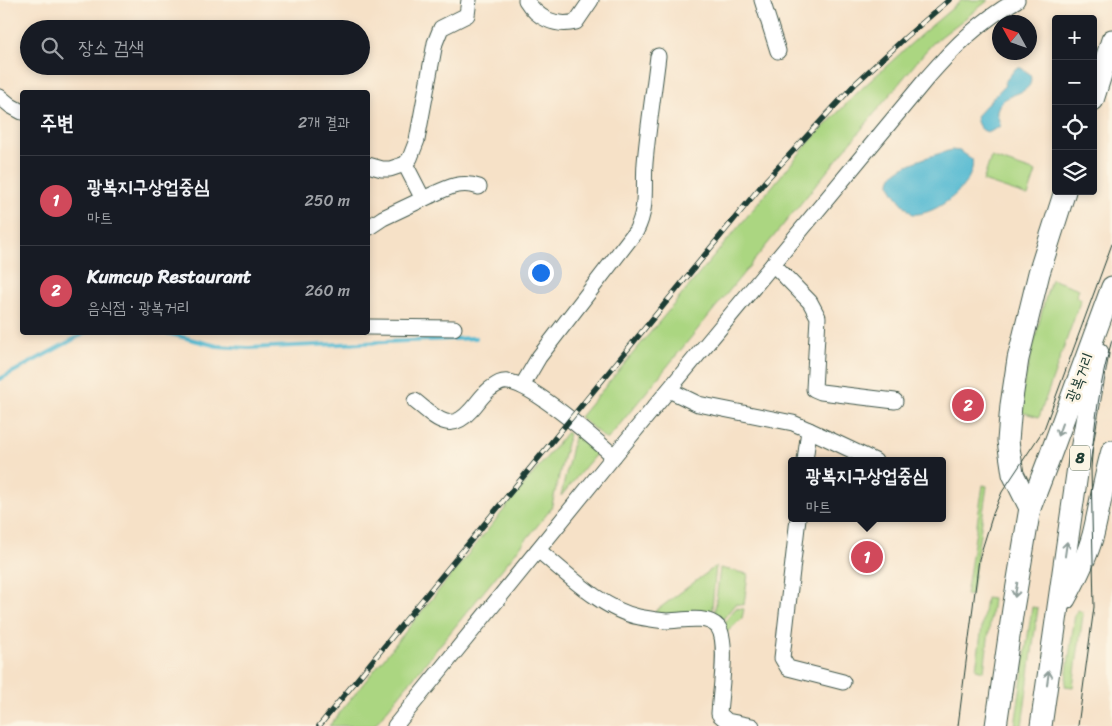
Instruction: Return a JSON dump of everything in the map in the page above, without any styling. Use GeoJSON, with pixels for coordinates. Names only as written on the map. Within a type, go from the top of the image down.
{"type":"FeatureCollection","features":[{"type":"Feature","properties":{"kind":"highway"},"geometry":{"type":"LineString","coordinates":[[1097,87],[1112,40]]}},
{"type":"Feature","properties":{"kind":"highway"},"geometry":{"type":"LineString","coordinates":[[1030,508],[1014,474],[1008,441],[1011,405],[1018,359],[1039,273],[1064,195]]}},
{"type":"Feature","properties":{"kind":"highway","name":"광복거리"},"geometry":{"type":"LineString","coordinates":[[996,726],[1012,609],[1030,508],[1110,294]]}},
{"type":"Feature","properties":{"kind":"highway","name":"광복거리"},"geometry":{"type":"LineString","coordinates":[[1041,726],[1078,467],[1110,294]]}},
{"type":"Feature","properties":{"kind":"highway"},"geometry":{"type":"LineString","coordinates":[[1056,615],[1071,587],[1092,536],[1103,480],[1112,451]]}},
{"type":"Feature","properties":{"kind":"street"},"geometry":{"type":"LineString","coordinates":[[370,166],[390,169],[405,164],[414,150],[435,44],[441,28],[467,15],[470,0]]}},
{"type":"Feature","properties":{"kind":"street"},"geometry":{"type":"LineString","coordinates":[[526,0],[533,11],[542,18],[566,24],[576,22],[591,0]]}},
{"type":"Feature","properties":{"kind":"street"},"geometry":{"type":"LineString","coordinates":[[762,0],[778,51]]}},
{"type":"Feature","properties":{"kind":"street"},"geometry":{"type":"LineString","coordinates":[[395,726],[614,456],[954,47],[984,21],[1018,0]]}},
{"type":"Feature","properties":{"kind":"street"},"geometry":{"type":"LineString","coordinates":[[522,386],[539,357],[636,231],[641,221],[644,212],[645,164],[658,56]]}},
{"type":"Feature","properties":{"kind":"street"},"geometry":{"type":"LineString","coordinates":[[0,97],[20,111]]}},
{"type":"Feature","properties":{"kind":"street"},"geometry":{"type":"LineString","coordinates":[[405,164],[423,198]]}},
{"type":"Feature","properties":{"kind":"street"},"geometry":{"type":"LineString","coordinates":[[370,227],[423,198],[462,183],[479,187]]}},
{"type":"Feature","properties":{"kind":"street"},"geometry":{"type":"LineString","coordinates":[[774,264],[810,302],[818,317],[814,389],[822,392],[895,401]]}},
{"type":"Feature","properties":{"kind":"street"},"geometry":{"type":"LineString","coordinates":[[370,327],[454,328]]}},
{"type":"Feature","properties":{"kind":"street"},"geometry":{"type":"LineString","coordinates":[[416,401],[434,417],[446,423],[455,423],[469,413],[485,392],[500,382],[510,382],[522,386],[570,419],[614,456]]}},
{"type":"Feature","properties":{"kind":"street"},"geometry":{"type":"LineString","coordinates":[[670,390],[698,404],[793,423],[866,457]]}},
{"type":"Feature","properties":{"kind":"street"},"geometry":{"type":"LineString","coordinates":[[806,457],[809,430]]}},
{"type":"Feature","properties":{"kind":"street"},"geometry":{"type":"LineString","coordinates":[[798,522],[782,658],[788,668],[843,682]]}},
{"type":"Feature","properties":{"kind":"street"},"geometry":{"type":"LineString","coordinates":[[538,550],[587,589],[616,608],[638,617],[665,621],[704,620],[717,626],[724,645],[719,714],[727,721],[752,726]]}},
{"type":"Feature","properties":{"kind":"green space"},"geometry":{"type":"Polygon","coordinates":[[[962,0],[989,0],[934,42],[924,53],[607,440],[580,417],[810,141],[859,91],[962,0]]]}},
{"type":"Feature","properties":{"kind":"green space"},"geometry":{"type":"Polygon","coordinates":[[[991,157],[1036,172],[1028,196],[983,181],[991,157]]]}},
{"type":"Feature","properties":{"kind":"green space"},"geometry":{"type":"Polygon","coordinates":[[[1051,279],[1079,289],[1076,297],[1081,299],[1039,417],[1017,411],[1051,279]]]}},
{"type":"Feature","properties":{"kind":"green space"},"geometry":{"type":"Polygon","coordinates":[[[567,432],[569,434],[551,509],[374,726],[329,726],[567,432]]]}},
{"type":"Feature","properties":{"kind":"green space"},"geometry":{"type":"Polygon","coordinates":[[[575,433],[596,454],[561,496],[575,433]]]}},
{"type":"Feature","properties":{"kind":"green space"},"geometry":{"type":"Polygon","coordinates":[[[983,485],[987,486],[971,596],[966,595],[983,485]]]}},
{"type":"Feature","properties":{"kind":"green space"},"geometry":{"type":"Polygon","coordinates":[[[716,566],[711,618],[653,613],[716,566]]]}},
{"type":"Feature","properties":{"kind":"green space"},"geometry":{"type":"Polygon","coordinates":[[[720,568],[748,574],[744,605],[735,604],[720,623],[714,617],[720,568]]]}},
{"type":"Feature","properties":{"kind":"green space"},"geometry":{"type":"Polygon","coordinates":[[[986,598],[993,599],[984,671],[976,669],[986,598]]]}},
{"type":"Feature","properties":{"kind":"green space"},"geometry":{"type":"Polygon","coordinates":[[[1032,607],[1038,608],[1022,726],[1015,726],[1032,607]]]}},
{"type":"Feature","properties":{"kind":"green space"},"geometry":{"type":"Polygon","coordinates":[[[736,608],[744,609],[742,618],[726,633],[722,625],[736,608]]]}},
{"type":"Feature","properties":{"kind":"green space"},"geometry":{"type":"Polygon","coordinates":[[[1078,610],[1083,615],[1073,687],[1065,686],[1075,614],[1078,610]]]}},
{"type":"Feature","properties":{"kind":"water"},"geometry":{"type":"Polygon","coordinates":[[[1016,68],[1021,68],[1030,74],[1031,82],[1024,90],[1005,99],[1000,104],[997,113],[1000,126],[990,132],[984,131],[978,125],[976,116],[1005,85],[1004,83],[1016,68]]]}},
{"type":"Feature","properties":{"kind":"water"},"geometry":{"type":"Polygon","coordinates":[[[951,150],[960,151],[972,159],[972,168],[962,188],[953,197],[932,210],[912,214],[892,190],[890,182],[893,176],[906,166],[951,150]]]}},
{"type":"Feature","properties":{"kind":"waterway"},"geometry":{"type":"LineString","coordinates":[[0,379],[81,335]]}},
{"type":"Feature","properties":{"kind":"waterway"},"geometry":{"type":"LineString","coordinates":[[175,335],[217,346],[248,348],[476,338]]}},
{"type":"Feature","properties":{"kind":"tram line"},"geometry":{"type":"LineString","coordinates":[[958,726],[979,559],[993,514],[1002,492],[1044,429],[1112,244]]}},
{"type":"Feature","properties":{"kind":"tram line"},"geometry":{"type":"LineString","coordinates":[[1078,726],[1094,607],[1092,452],[1101,387],[1112,340]]}},
{"type":"Feature","properties":{"kind":"railway"},"geometry":{"type":"LineString","coordinates":[[319,726],[767,179],[856,83],[949,0]]}},
{"type":"Feature","properties":{"kind":"place","name":"Kumcup Restaurant"},"geometry":{"type":"Point","coordinates":[968,405]}},
{"type":"Feature","properties":{"kind":"place","name":"광복지구상업중심"},"geometry":{"type":"Point","coordinates":[867,557]}}]}
